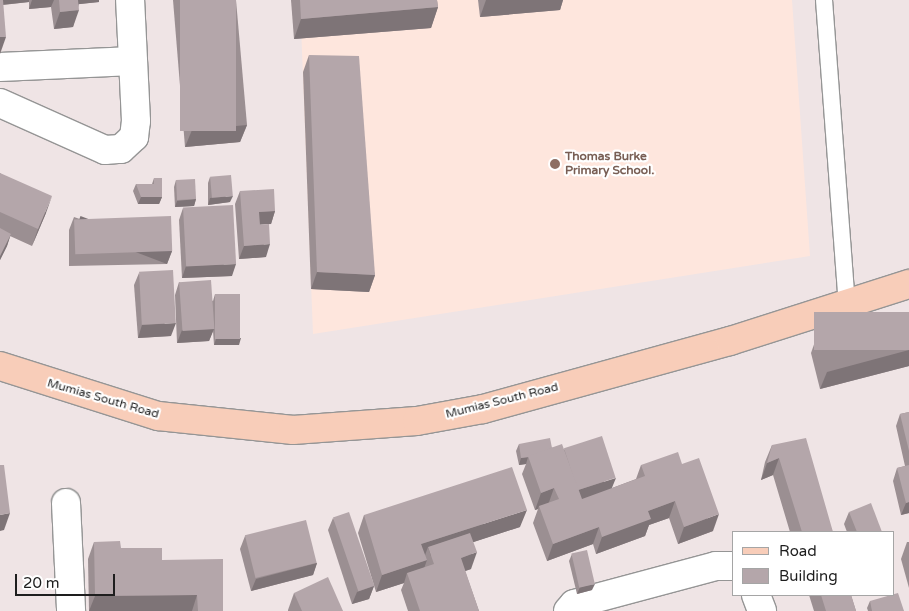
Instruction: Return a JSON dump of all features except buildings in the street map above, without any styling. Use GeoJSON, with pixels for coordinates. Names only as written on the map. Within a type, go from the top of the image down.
{"type":"FeatureCollection","features":[{"type":"Feature","properties":{"kind":"main road","name":"Mumias South Road"},"geometry":{"type":"LineString","coordinates":[[0,366],[158,416],[303,429],[417,421],[483,409],[847,305],[909,284]]}},
{"type":"Feature","properties":{"kind":"street"},"geometry":{"type":"LineString","coordinates":[[0,102],[104,150],[121,149],[134,137],[136,121],[130,0]]}},
{"type":"Feature","properties":{"kind":"street"},"geometry":{"type":"LineString","coordinates":[[0,67],[133,61]]}},
{"type":"Feature","properties":{"kind":"street"},"geometry":{"type":"LineString","coordinates":[[66,503],[71,611]]}},
{"type":"Feature","properties":{"kind":"street"},"geometry":{"type":"LineString","coordinates":[[568,611],[584,602],[716,566],[732,566]]}},
{"type":"Feature","properties":{"kind":"street"},"geometry":{"type":"LineString","coordinates":[[756,596],[762,611]]}},
{"type":"Feature","properties":{"kind":"lane"},"geometry":{"type":"LineString","coordinates":[[824,0],[847,305]]}},
{"type":"Feature","properties":{"kind":"shaded area","name":"Thomas Burke Primary School."},"geometry":{"type":"Polygon","coordinates":[[[300,0],[792,0],[810,256],[313,334],[300,0]]]}},
{"type":"Feature","properties":{"kind":"place","name":"Thomas Burke Primary School."},"geometry":{"type":"Point","coordinates":[555,164]}}]}
